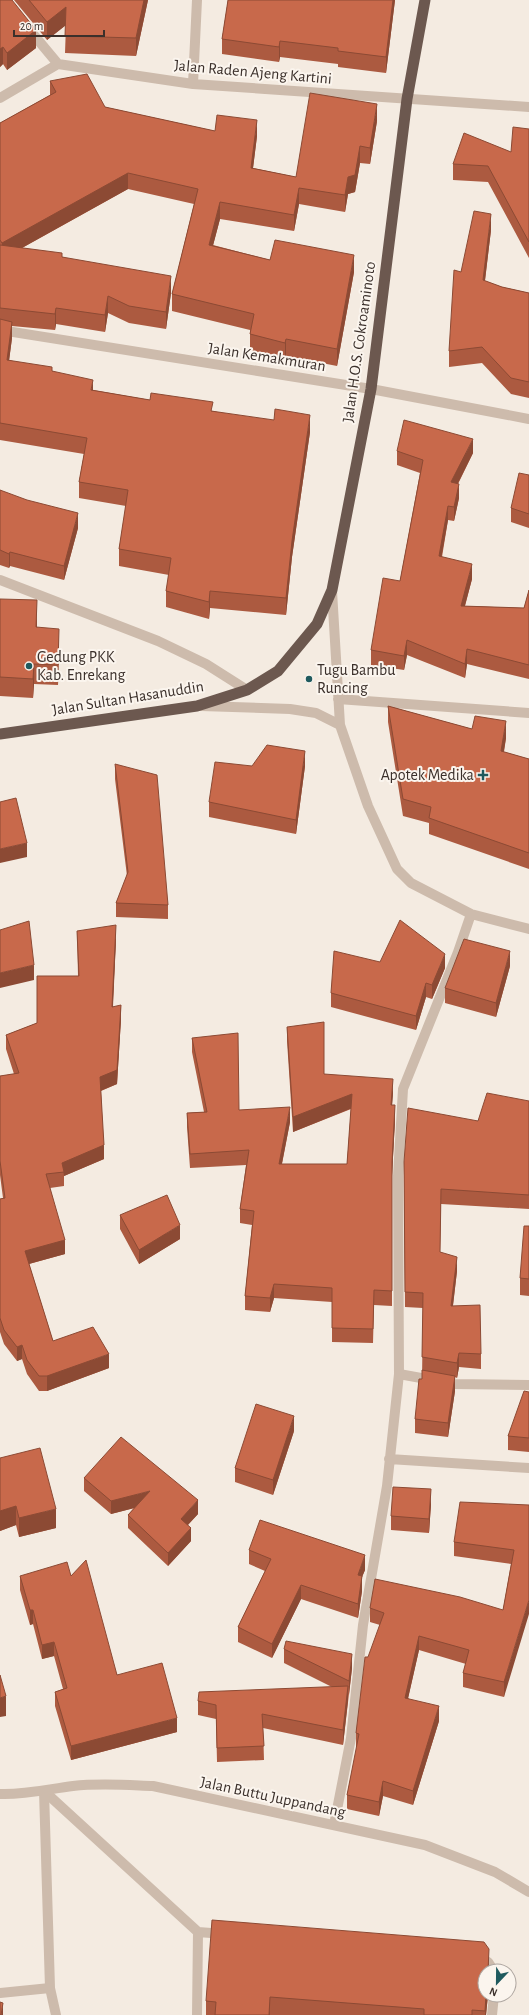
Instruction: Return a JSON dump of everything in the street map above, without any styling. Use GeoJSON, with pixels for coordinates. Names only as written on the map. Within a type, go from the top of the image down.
{"type":"FeatureCollection","features":[{"type":"Feature","properties":{"kind":"highway","name":"Jalan H.O.S. Cokroaminoto"},"geometry":{"type":"LineString","coordinates":[[278,671],[317,624],[332,590],[371,389],[407,99],[426,0]]}},
{"type":"Feature","properties":{"kind":"highway","name":"Jalan Sultan Hasanuddin"},"geometry":{"type":"LineString","coordinates":[[0,734],[197,706],[247,690],[278,671]]}},
{"type":"Feature","properties":{"kind":"street"},"geometry":{"type":"LineString","coordinates":[[193,84],[196,0]]}},
{"type":"Feature","properties":{"kind":"street"},"geometry":{"type":"LineString","coordinates":[[0,98],[58,64],[20,17]]}},
{"type":"Feature","properties":{"kind":"street","name":"Jalan Raden Ajeng Kartini"},"geometry":{"type":"LineString","coordinates":[[58,64],[193,84],[529,107]]}},
{"type":"Feature","properties":{"kind":"street","name":"Jalan Kemakmuran"},"geometry":{"type":"LineString","coordinates":[[0,330],[371,389],[529,419]]}},
{"type":"Feature","properties":{"kind":"street"},"geometry":{"type":"LineString","coordinates":[[0,580],[158,641],[206,664],[247,690]]}},
{"type":"Feature","properties":{"kind":"street"},"geometry":{"type":"LineString","coordinates":[[332,590],[340,725],[368,806],[397,869],[411,883],[471,914],[529,929]]}},
{"type":"Feature","properties":{"kind":"street"},"geometry":{"type":"LineString","coordinates":[[338,699],[529,713]]}},
{"type":"Feature","properties":{"kind":"street"},"geometry":{"type":"LineString","coordinates":[[197,706],[303,711],[316,713],[340,725]]}},
{"type":"Feature","properties":{"kind":"street"},"geometry":{"type":"LineString","coordinates":[[334,1825],[351,1738],[363,1625],[387,1486],[399,1374],[398,1176],[403,1090],[458,952],[471,914]]}},
{"type":"Feature","properties":{"kind":"street"},"geometry":{"type":"LineString","coordinates":[[399,1374],[454,1384],[529,1385]]}},
{"type":"Feature","properties":{"kind":"street"},"geometry":{"type":"LineString","coordinates":[[389,1459],[529,1468]]}},
{"type":"Feature","properties":{"kind":"street","name":"Jalan Buttu Juppandang"},"geometry":{"type":"LineString","coordinates":[[0,1794],[44,1791],[74,1786],[112,1784],[153,1786],[425,1845],[495,1872],[529,1892]]}},
{"type":"Feature","properties":{"kind":"street"},"geometry":{"type":"LineString","coordinates":[[44,1791],[198,1932],[238,1935]]}},
{"type":"Feature","properties":{"kind":"street"},"geometry":{"type":"LineString","coordinates":[[44,1791],[50,1988],[56,2015]]}},
{"type":"Feature","properties":{"kind":"street"},"geometry":{"type":"LineString","coordinates":[[197,2015],[198,1932]]}},
{"type":"Feature","properties":{"kind":"street"},"geometry":{"type":"LineString","coordinates":[[472,1955],[489,1963]]}},
{"type":"Feature","properties":{"kind":"street"},"geometry":{"type":"LineString","coordinates":[[0,1993],[50,1988]]}},
{"type":"Feature","properties":{"kind":"street"},"geometry":{"type":"LineString","coordinates":[[492,2015],[493,2003]]}},
{"type":"Feature","properties":{"kind":"building"},"geometry":{"type":"Polygon","coordinates":[[[0,0],[12,0],[36,30],[7,53],[3,47],[0,49],[0,0]]]}},
{"type":"Feature","properties":{"kind":"building"},"geometry":{"type":"Polygon","coordinates":[[[29,0],[144,0],[136,38],[65,36],[66,7],[47,22],[29,0]]]}},
{"type":"Feature","properties":{"kind":"building"},"geometry":{"type":"Polygon","coordinates":[[[228,0],[393,0],[386,57],[338,51],[338,48],[280,41],[279,47],[222,39],[228,0]]]}},
{"type":"Feature","properties":{"kind":"building"},"geometry":{"type":"Polygon","coordinates":[[[87,74],[105,107],[215,131],[217,115],[257,120],[251,168],[296,177],[310,93],[377,104],[370,148],[360,146],[355,175],[348,177],[345,195],[299,188],[294,215],[220,202],[209,245],[270,260],[275,240],[354,255],[337,349],[286,339],[285,343],[250,334],[254,314],[172,294],[198,189],[128,173],[2,243],[0,240],[0,123],[56,92],[50,81],[87,74]]]}},
{"type":"Feature","properties":{"kind":"building"},"geometry":{"type":"Polygon","coordinates":[[[513,127],[529,129],[529,242],[488,166],[453,164],[464,133],[511,152],[513,127]]]}},
{"type":"Feature","properties":{"kind":"building"},"geometry":{"type":"Polygon","coordinates":[[[474,211],[491,214],[483,280],[502,287],[529,293],[529,382],[511,378],[482,347],[449,351],[454,270],[461,272],[474,211]]]}},
{"type":"Feature","properties":{"kind":"building"},"geometry":{"type":"Polygon","coordinates":[[[0,245],[62,253],[62,257],[171,276],[166,312],[129,306],[108,296],[105,315],[56,308],[55,314],[0,308],[0,245]]]}},
{"type":"Feature","properties":{"kind":"building"},"geometry":{"type":"Polygon","coordinates":[[[0,319],[12,322],[7,360],[52,367],[52,371],[93,380],[91,390],[150,400],[151,393],[213,402],[211,411],[274,420],[275,409],[310,415],[292,541],[286,598],[210,591],[209,602],[166,591],[171,558],[119,549],[128,490],[79,482],[87,438],[0,423],[0,319]]]}},
{"type":"Feature","properties":{"kind":"building"},"geometry":{"type":"Polygon","coordinates":[[[404,420],[473,439],[451,482],[459,484],[454,507],[448,506],[439,556],[472,564],[461,606],[524,608],[529,590],[529,665],[467,649],[465,664],[407,640],[404,656],[371,650],[383,578],[400,581],[423,460],[397,451],[404,420]]]}},
{"type":"Feature","properties":{"kind":"building"},"geometry":{"type":"Polygon","coordinates":[[[519,473],[529,475],[529,514],[511,508],[519,473]]]}},
{"type":"Feature","properties":{"kind":"building"},"geometry":{"type":"Polygon","coordinates":[[[0,490],[27,500],[78,513],[64,566],[10,552],[9,554],[0,550],[0,490]]]}},
{"type":"Feature","properties":{"kind":"building","name":"Gedung PKK Kab. Enrekang"},"geometry":{"type":"Polygon","coordinates":[[[0,599],[37,600],[36,627],[59,629],[58,665],[34,664],[33,679],[0,677],[0,599]]]}},
{"type":"Feature","properties":{"kind":"building"},"geometry":{"type":"Polygon","coordinates":[[[388,706],[472,729],[475,716],[506,721],[501,751],[529,759],[529,853],[429,818],[431,807],[403,799],[388,706]]]}},
{"type":"Feature","properties":{"kind":"building"},"geometry":{"type":"Polygon","coordinates":[[[267,745],[305,751],[296,820],[209,802],[215,762],[252,766],[267,745]]]}},
{"type":"Feature","properties":{"kind":"building"},"geometry":{"type":"Polygon","coordinates":[[[115,764],[157,775],[168,905],[116,903],[128,872],[115,764]]]}},
{"type":"Feature","properties":{"kind":"building"},"geometry":{"type":"Polygon","coordinates":[[[16,798],[27,843],[0,849],[0,802],[16,798]]]}},
{"type":"Feature","properties":{"kind":"building"},"geometry":{"type":"Polygon","coordinates":[[[400,920],[445,954],[432,985],[426,983],[416,1016],[331,993],[334,951],[380,962],[400,920]]]}},
{"type":"Feature","properties":{"kind":"building"},"geometry":{"type":"Polygon","coordinates":[[[29,921],[34,965],[0,973],[0,930],[29,921]]]}},
{"type":"Feature","properties":{"kind":"building"},"geometry":{"type":"Polygon","coordinates":[[[116,925],[112,1007],[121,1005],[117,1070],[100,1077],[104,1145],[62,1163],[64,1172],[46,1174],[65,1240],[25,1251],[53,1341],[93,1327],[109,1354],[47,1376],[39,1376],[27,1360],[22,1345],[17,1347],[4,1330],[0,1318],[0,1199],[5,1198],[0,1161],[0,1076],[19,1073],[6,1035],[37,1023],[37,976],[79,976],[77,931],[116,925]]]}},
{"type":"Feature","properties":{"kind":"building"},"geometry":{"type":"Polygon","coordinates":[[[464,939],[510,951],[496,1003],[445,988],[464,939]]]}},
{"type":"Feature","properties":{"kind":"building"},"geometry":{"type":"Polygon","coordinates":[[[324,1022],[324,1074],[393,1079],[391,1105],[395,1105],[392,1162],[392,1291],[374,1290],[373,1329],[332,1328],[332,1288],[274,1284],[270,1298],[245,1296],[254,1211],[240,1209],[249,1150],[190,1154],[187,1113],[207,1112],[192,1038],[238,1033],[239,1110],[290,1107],[279,1164],[347,1164],[352,1094],[293,1117],[287,1027],[324,1022]]]}},
{"type":"Feature","properties":{"kind":"building"},"geometry":{"type":"Polygon","coordinates":[[[487,1093],[529,1101],[529,1195],[441,1189],[440,1252],[457,1257],[451,1306],[480,1305],[481,1354],[459,1353],[457,1363],[422,1357],[423,1293],[405,1292],[404,1162],[408,1108],[478,1121],[487,1093]]]}},
{"type":"Feature","properties":{"kind":"building"},"geometry":{"type":"Polygon","coordinates":[[[167,1195],[180,1225],[139,1250],[120,1215],[167,1195]]]}},
{"type":"Feature","properties":{"kind":"building"},"geometry":{"type":"Polygon","coordinates":[[[524,1226],[529,1226],[529,1279],[520,1278],[524,1226]]]}},
{"type":"Feature","properties":{"kind":"building"},"geometry":{"type":"Polygon","coordinates":[[[422,1370],[455,1376],[448,1423],[415,1419],[419,1379],[422,1379],[422,1370]]]}},
{"type":"Feature","properties":{"kind":"building"},"geometry":{"type":"Polygon","coordinates":[[[524,1391],[529,1392],[529,1438],[508,1436],[524,1391]]]}},
{"type":"Feature","properties":{"kind":"building"},"geometry":{"type":"Polygon","coordinates":[[[256,1404],[294,1416],[273,1480],[235,1468],[256,1404]]]}},
{"type":"Feature","properties":{"kind":"building"},"geometry":{"type":"Polygon","coordinates":[[[121,1437],[198,1500],[181,1519],[191,1528],[168,1553],[128,1515],[150,1491],[111,1501],[84,1478],[121,1437]]]}},
{"type":"Feature","properties":{"kind":"building"},"geometry":{"type":"Polygon","coordinates":[[[40,1448],[56,1509],[19,1518],[16,1506],[0,1511],[0,1458],[40,1448]]]}},
{"type":"Feature","properties":{"kind":"building"},"geometry":{"type":"Polygon","coordinates":[[[393,1487],[431,1489],[429,1519],[391,1516],[393,1487]]]}},
{"type":"Feature","properties":{"kind":"building"},"geometry":{"type":"Polygon","coordinates":[[[460,1502],[529,1505],[529,1600],[504,1682],[463,1673],[469,1650],[419,1636],[405,1698],[439,1706],[413,1791],[383,1781],[379,1802],[347,1795],[359,1734],[356,1733],[365,1657],[368,1657],[384,1613],[370,1608],[375,1579],[460,1597],[503,1610],[514,1550],[454,1542],[460,1502]]]}},
{"type":"Feature","properties":{"kind":"building"},"geometry":{"type":"Polygon","coordinates":[[[260,1520],[365,1555],[358,1575],[362,1576],[358,1604],[301,1585],[272,1644],[238,1627],[271,1559],[249,1550],[260,1520]]]}},
{"type":"Feature","properties":{"kind":"building"},"geometry":{"type":"Polygon","coordinates":[[[86,1560],[117,1675],[162,1663],[177,1718],[71,1746],[55,1692],[67,1688],[54,1642],[42,1645],[33,1610],[30,1610],[20,1576],[67,1562],[71,1576],[86,1560]]]}},
{"type":"Feature","properties":{"kind":"building"},"geometry":{"type":"Polygon","coordinates":[[[286,1641],[352,1654],[349,1681],[284,1649],[286,1641]]]}},
{"type":"Feature","properties":{"kind":"building"},"geometry":{"type":"Polygon","coordinates":[[[0,1675],[6,1696],[0,1698],[0,1675]]]}},
{"type":"Feature","properties":{"kind":"building"},"geometry":{"type":"Polygon","coordinates":[[[348,1686],[343,1730],[262,1714],[264,1746],[217,1748],[216,1705],[198,1701],[199,1692],[348,1686]]]}},
{"type":"Feature","properties":{"kind":"building"},"geometry":{"type":"Polygon","coordinates":[[[212,1920],[484,1942],[489,1949],[488,1963],[477,1963],[477,2003],[486,2003],[485,2011],[472,2010],[472,2015],[424,2015],[424,2009],[270,1997],[269,2015],[215,2015],[216,2002],[206,2001],[212,1920]]]}},
{"type":"Feature","properties":{"kind":"building"},"geometry":{"type":"Polygon","coordinates":[[[0,2002],[3,2003],[1,2015],[0,2015],[0,2002]]]}},
{"type":"Feature","properties":{"kind":"place","name":"Gedung PKK Kab. Enrekang"},"geometry":{"type":"Point","coordinates":[29,666]}},
{"type":"Feature","properties":{"kind":"place","name":"Tugu Bambu Runcing"},"geometry":{"type":"Point","coordinates":[309,679]}},
{"type":"Feature","properties":{"kind":"place","name":"Apotek Medika"},"geometry":{"type":"Point","coordinates":[483,775]}}]}
